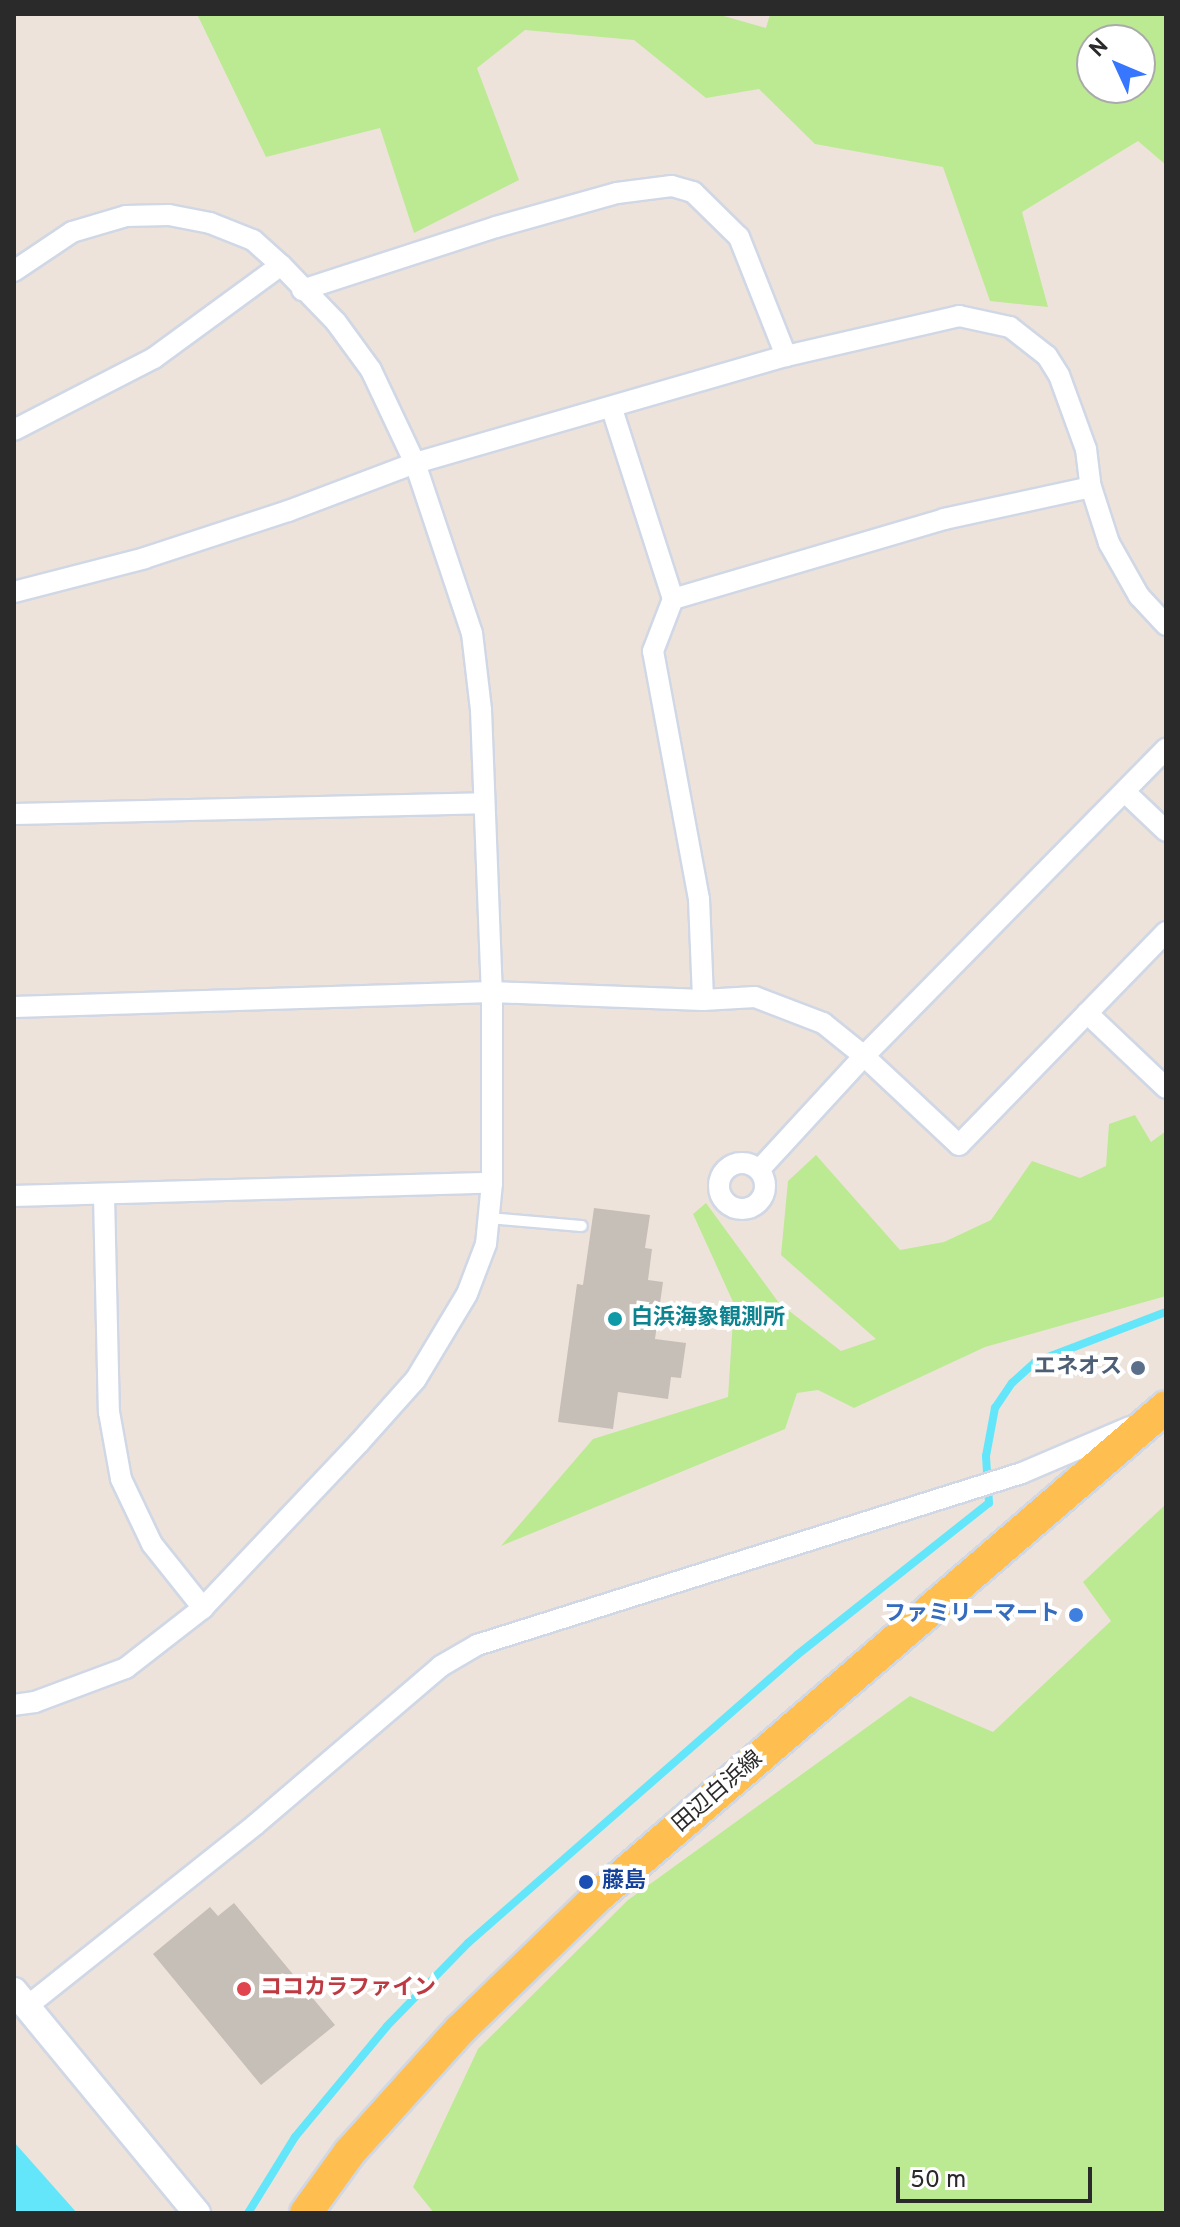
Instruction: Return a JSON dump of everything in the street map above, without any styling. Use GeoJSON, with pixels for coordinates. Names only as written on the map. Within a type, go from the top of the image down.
{"type":"FeatureCollection","features":[{"type":"Feature","properties":{"kind":"main road","name":"田辺白浜線"},"geometry":{"type":"LineString","coordinates":[[306,2213],[350,2152],[460,2030],[596,1898],[1161,1411]]}},
{"type":"Feature","properties":{"kind":"street"},"geometry":{"type":"LineString","coordinates":[[302,290],[496,227],[617,193],[672,186],[693,192],[739,237],[786,356]]}},
{"type":"Feature","properties":{"kind":"street"},"geometry":{"type":"LineString","coordinates":[[14,271],[72,232],[126,216],[169,215],[210,223],[253,240],[281,265],[336,322],[371,370],[415,463],[472,633],[481,710],[492,992],[492,1183],[486,1244],[467,1294],[416,1379],[203,1608],[126,1668],[35,1702],[14,1705]]}},
{"type":"Feature","properties":{"kind":"street"},"geometry":{"type":"LineString","coordinates":[[14,430],[154,358],[281,265]]}},
{"type":"Feature","properties":{"kind":"street"},"geometry":{"type":"LineString","coordinates":[[14,592],[145,558],[415,463],[612,409],[786,356],[959,316],[1010,327],[1029,339],[1059,375],[1086,449],[1091,487],[1109,543],[1139,596],[1166,625]]}},
{"type":"Feature","properties":{"kind":"street"},"geometry":{"type":"LineString","coordinates":[[612,409],[673,599],[653,651],[699,899],[703,1000]]}},
{"type":"Feature","properties":{"kind":"street"},"geometry":{"type":"LineString","coordinates":[[673,599],[944,519],[1091,487]]}},
{"type":"Feature","properties":{"kind":"street"},"geometry":{"type":"LineString","coordinates":[[759,1170],[864,1056],[1166,749]]}},
{"type":"Feature","properties":{"kind":"street"},"geometry":{"type":"LineString","coordinates":[[1126,793],[1166,831]]}},
{"type":"Feature","properties":{"kind":"street"},"geometry":{"type":"LineString","coordinates":[[14,814],[484,803]]}},
{"type":"Feature","properties":{"kind":"street"},"geometry":{"type":"LineString","coordinates":[[14,1007],[492,992],[703,1000],[755,997],[823,1023],[864,1056],[959,1145],[1166,932]]}},
{"type":"Feature","properties":{"kind":"street"},"geometry":{"type":"LineString","coordinates":[[1087,1013],[1166,1088]]}},
{"type":"Feature","properties":{"kind":"street"},"geometry":{"type":"LineString","coordinates":[[14,1196],[104,1196],[492,1183]]}},
{"type":"Feature","properties":{"kind":"street"},"geometry":{"type":"LineString","coordinates":[[104,1196],[109,1412],[121,1479],[152,1544],[203,1608]]}},
{"type":"Feature","properties":{"kind":"street"},"geometry":{"type":"LineString","coordinates":[[197,2213],[20,1999],[255,1825],[441,1666],[477,1645],[1022,1473],[1161,1411]]}},
{"type":"Feature","properties":{"kind":"lane"},"geometry":{"type":"LineString","coordinates":[[488,1218],[582,1226]]}},
{"type":"Feature","properties":{"kind":"green space"},"geometry":{"type":"Polygon","coordinates":[[[197,14],[717,14],[766,28],[770,14],[1166,14],[1166,165],[1138,141],[1022,212],[1048,307],[990,301],[943,167],[815,144],[759,89],[706,98],[634,40],[525,30],[477,68],[519,180],[414,233],[380,128],[266,157],[197,14]]]}},
{"type":"Feature","properties":{"kind":"green space"},"geometry":{"type":"Polygon","coordinates":[[[1135,1115],[1151,1142],[1166,1131],[1166,1296],[985,1347],[854,1408],[818,1390],[797,1393],[785,1429],[501,1546],[593,1439],[728,1397],[734,1304],[693,1214],[706,1203],[779,1303],[841,1351],[876,1339],[781,1255],[788,1181],[816,1155],[900,1250],[944,1242],[991,1220],[1032,1161],[1080,1178],[1106,1166],[1109,1124],[1135,1115]]]}},
{"type":"Feature","properties":{"kind":"green space"},"geometry":{"type":"Polygon","coordinates":[[[1166,1504],[1166,2213],[434,2213],[413,2187],[478,2049],[628,1900],[910,1696],[993,1732],[1111,1621],[1083,1582],[1166,1504]]]}},
{"type":"Feature","properties":{"kind":"water"},"geometry":{"type":"Polygon","coordinates":[[[14,2142],[77,2213],[14,2213],[14,2142]]]}},
{"type":"Feature","properties":{"kind":"building","name":"白浜海象観測所"},"geometry":{"type":"Polygon","coordinates":[[[594,1208],[650,1215],[645,1248],[652,1249],[648,1280],[663,1282],[655,1339],[686,1343],[681,1378],[671,1377],[668,1399],[618,1392],[613,1429],[558,1422],[577,1284],[583,1285],[594,1208]]]}},
{"type":"Feature","properties":{"kind":"building","name":"ココカラファイン"},"geometry":{"type":"Polygon","coordinates":[[[234,1903],[335,2025],[261,2085],[153,1954],[210,1907],[218,1916],[234,1903]]]}},
{"type":"Feature","properties":{"kind":"waterway"},"geometry":{"type":"LineString","coordinates":[[248,2213],[295,2137],[387,2026],[468,1943],[797,1655],[989,1503],[986,1456],[995,1408],[1012,1383],[1035,1362],[1166,1312]]}},
{"type":"Feature","properties":{"kind":"place","name":"白浜海象観測所"},"geometry":{"type":"Point","coordinates":[615,1319]}},
{"type":"Feature","properties":{"kind":"place","name":"エネオス"},"geometry":{"type":"Point","coordinates":[1138,1368]}},
{"type":"Feature","properties":{"kind":"place","name":"ファミリーマート"},"geometry":{"type":"Point","coordinates":[1076,1615]}},
{"type":"Feature","properties":{"kind":"place","name":"藤島"},"geometry":{"type":"Point","coordinates":[586,1882]}},
{"type":"Feature","properties":{"kind":"place","name":"ココカラファイン"},"geometry":{"type":"Point","coordinates":[244,1989]}}]}
